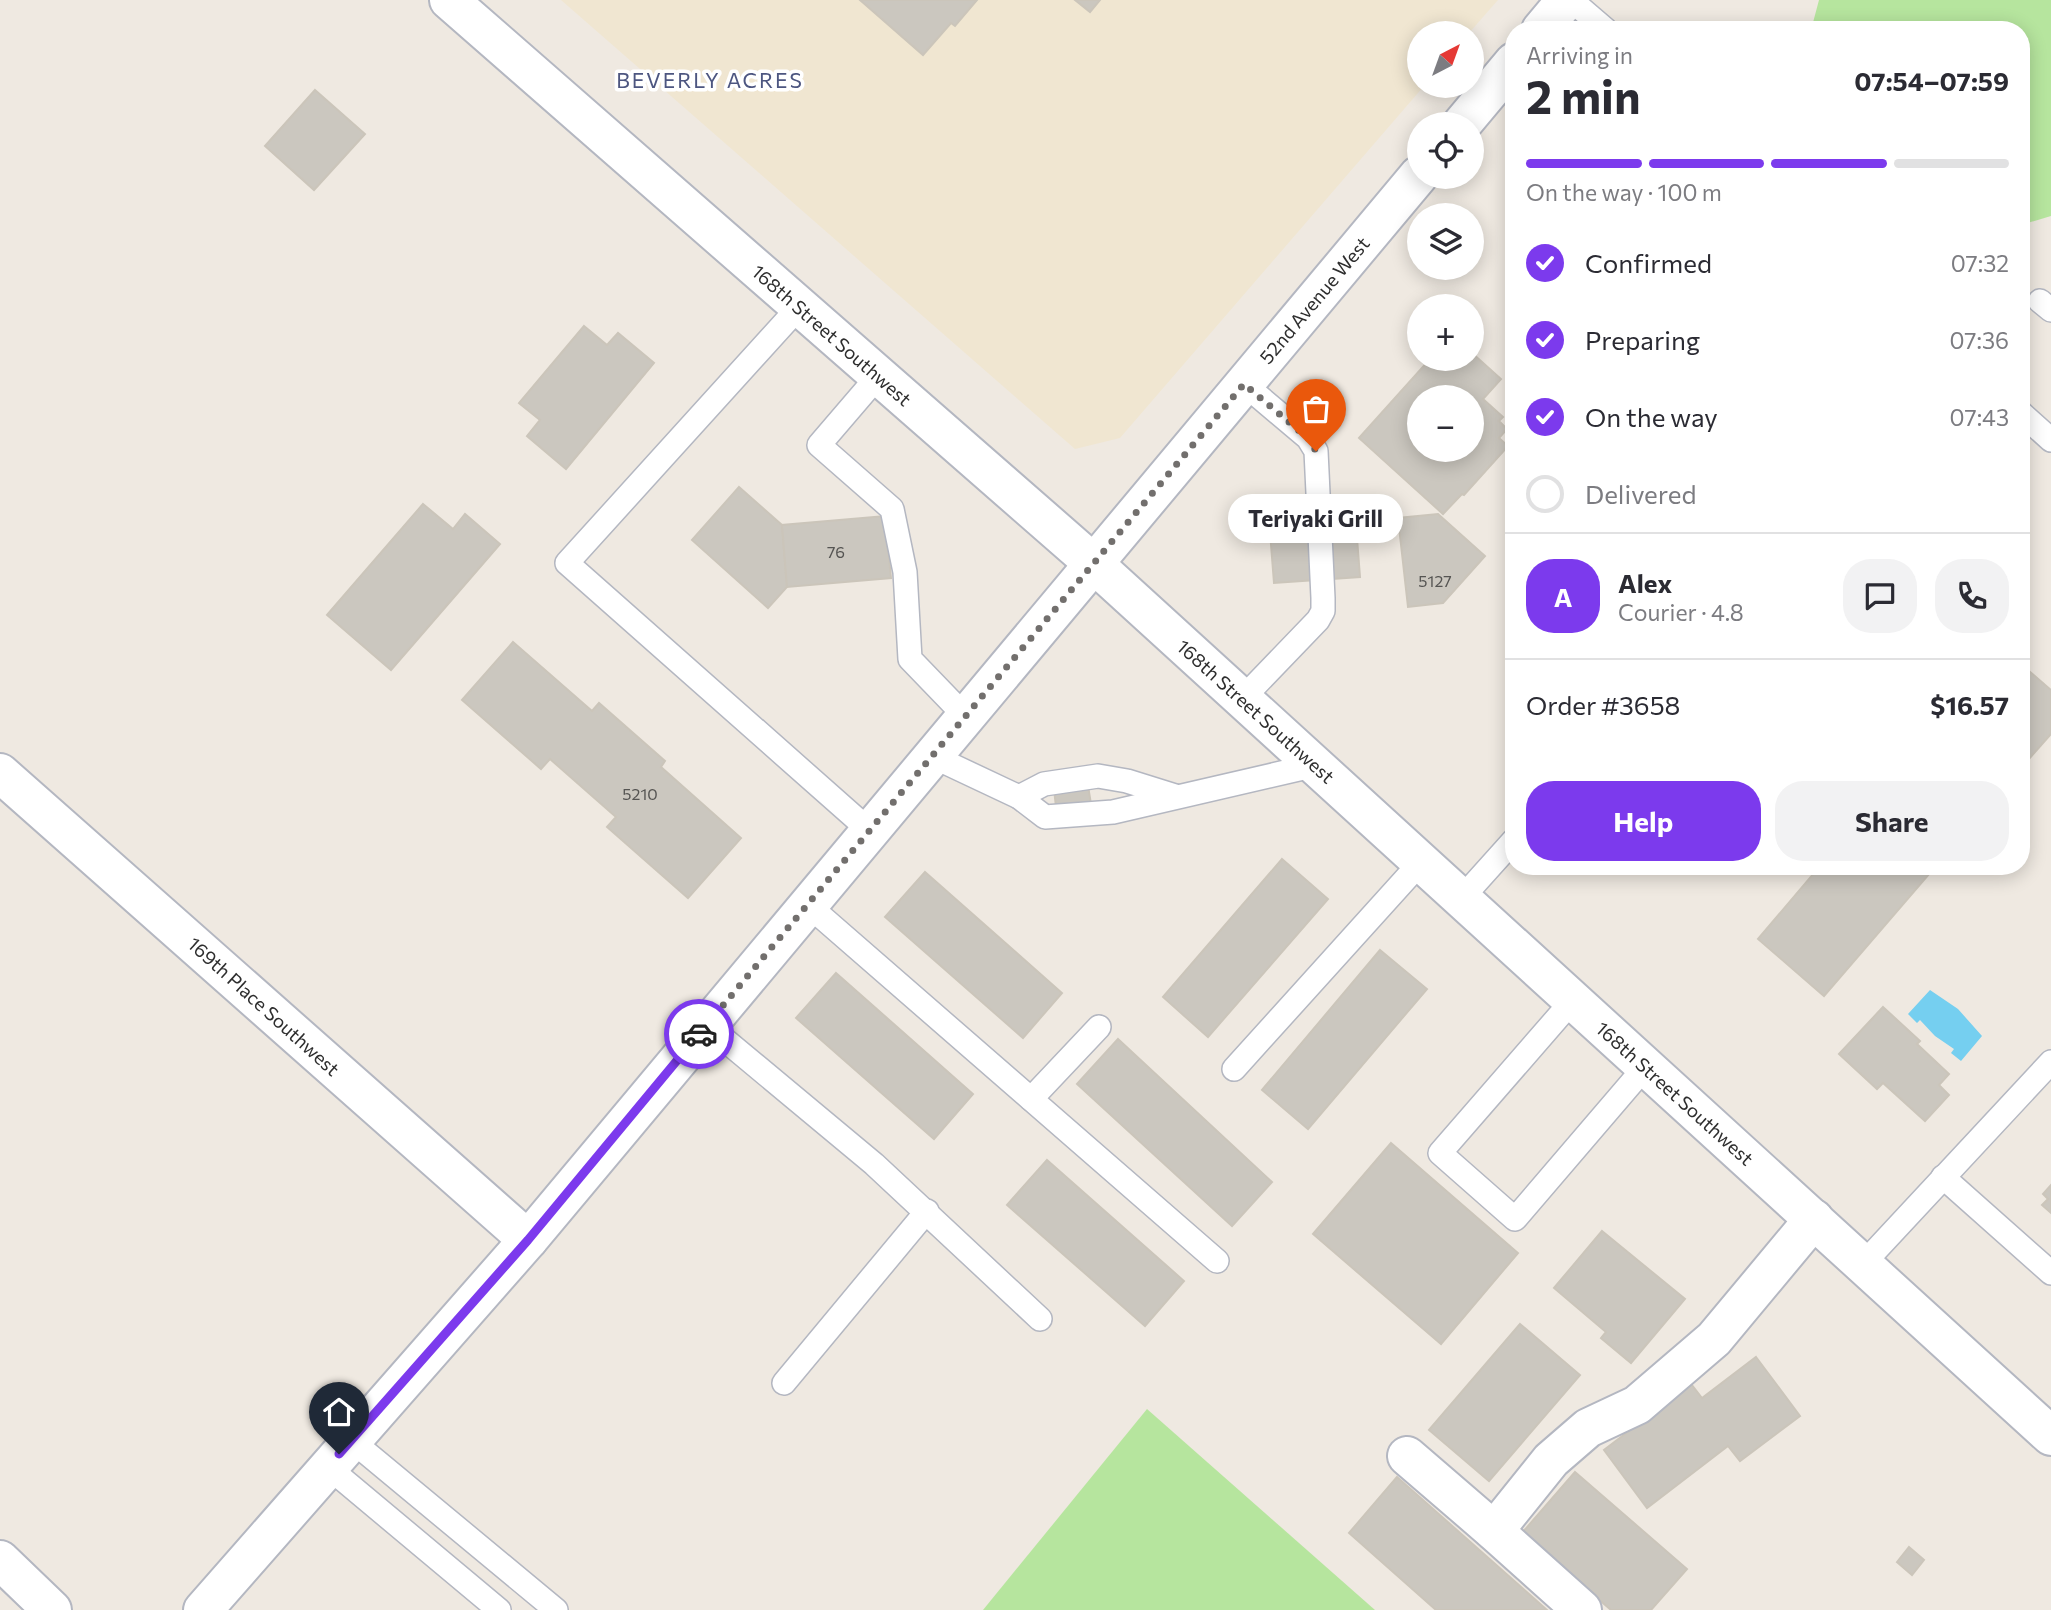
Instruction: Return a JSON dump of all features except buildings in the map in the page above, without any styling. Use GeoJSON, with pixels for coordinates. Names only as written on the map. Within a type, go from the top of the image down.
{"type":"FeatureCollection","features":[{"type":"Feature","properties":{"kind":"street","name":"168th Street Southwest"},"geometry":{"type":"LineString","coordinates":[[449,0],[1093,563],[2051,1436]]}},
{"type":"Feature","properties":{"kind":"street"},"geometry":{"type":"LineString","coordinates":[[1549,21],[1568,0]]}},
{"type":"Feature","properties":{"kind":"street"},"geometry":{"type":"LineString","coordinates":[[1472,112],[1505,73]]}},
{"type":"Feature","properties":{"kind":"street","name":"52nd Avenue West"},"geometry":{"type":"LineString","coordinates":[[203,1610],[528,1240],[1407,189]]}},
{"type":"Feature","properties":{"kind":"street","name":"169th Place Southwest"},"geometry":{"type":"LineString","coordinates":[[0,773],[528,1240]]}},
{"type":"Feature","properties":{"kind":"street"},"geometry":{"type":"LineString","coordinates":[[1494,1531],[1550,1460],[1588,1428],[1637,1405],[1714,1339],[1814,1219]]}},
{"type":"Feature","properties":{"kind":"street"},"geometry":{"type":"LineString","coordinates":[[1407,1456],[1582,1610]]}},
{"type":"Feature","properties":{"kind":"street"},"geometry":{"type":"LineString","coordinates":[[0,1560],[52,1610]]}},
{"type":"Feature","properties":{"kind":"lane"},"geometry":{"type":"LineString","coordinates":[[1568,0],[1595,21]]}},
{"type":"Feature","properties":{"kind":"lane"},"geometry":{"type":"LineString","coordinates":[[800,306],[567,563],[870,831]]}},
{"type":"Feature","properties":{"kind":"lane"},"geometry":{"type":"LineString","coordinates":[[879,375],[819,445],[892,509],[905,572],[910,659],[965,716]]}},
{"type":"Feature","properties":{"kind":"lane"},"geometry":{"type":"LineString","coordinates":[[1242,699],[1318,620],[1323,611],[1316,451],[1308,438],[1244,384]]}},
{"type":"Feature","properties":{"kind":"lane"},"geometry":{"type":"LineString","coordinates":[[2030,421],[2051,440]]}},
{"type":"Feature","properties":{"kind":"lane"},"geometry":{"type":"LineString","coordinates":[[932,756],[1019,797],[1045,817],[1113,812],[1316,765]]}},
{"type":"Feature","properties":{"kind":"lane"},"geometry":{"type":"LineString","coordinates":[[1019,797],[1044,784],[1098,776],[1127,781],[1175,796]]}},
{"type":"Feature","properties":{"kind":"lane"},"geometry":{"type":"LineString","coordinates":[[1461,899],[1505,850]]}},
{"type":"Feature","properties":{"kind":"lane"},"geometry":{"type":"LineString","coordinates":[[1234,1069],[1421,862]]}},
{"type":"Feature","properties":{"kind":"lane"},"geometry":{"type":"LineString","coordinates":[[807,905],[1217,1261]]}},
{"type":"Feature","properties":{"kind":"lane"},"geometry":{"type":"LineString","coordinates":[[1573,1000],[1440,1153],[1515,1219],[1646,1066]]}},
{"type":"Feature","properties":{"kind":"lane"},"geometry":{"type":"LineString","coordinates":[[707,1025],[874,1164],[1040,1319]]}},
{"type":"Feature","properties":{"kind":"lane"},"geometry":{"type":"LineString","coordinates":[[1031,1099],[1100,1027]]}},
{"type":"Feature","properties":{"kind":"lane"},"geometry":{"type":"LineString","coordinates":[[1863,1264],[2051,1062]]}},
{"type":"Feature","properties":{"kind":"lane"},"geometry":{"type":"LineString","coordinates":[[1943,1177],[2051,1273]]}},
{"type":"Feature","properties":{"kind":"lane"},"geometry":{"type":"LineString","coordinates":[[784,1383],[927,1212]]}},
{"type":"Feature","properties":{"kind":"lane"},"geometry":{"type":"LineString","coordinates":[[339,1454],[499,1610]]}},
{"type":"Feature","properties":{"kind":"lane"},"geometry":{"type":"LineString","coordinates":[[339,1454],[556,1610]]}},
{"type":"Feature","properties":{"kind":"shaded area"},"geometry":{"type":"Polygon","coordinates":[[[561,0],[1498,0],[1480,21],[1407,21],[1407,98],[1414,98],[1120,438],[1075,449],[561,0]]]}},
{"type":"Feature","properties":{"kind":"green space"},"geometry":{"type":"Polygon","coordinates":[[[1819,0],[2051,0],[2051,216],[2030,222],[2030,21],[1813,21],[1819,0]]]}},
{"type":"Feature","properties":{"kind":"green space"},"geometry":{"type":"Polygon","coordinates":[[[1147,1409],[1375,1610],[983,1610],[1147,1409]]]}},
{"type":"Feature","properties":{"kind":"water"},"geometry":{"type":"Polygon","coordinates":[[[1930,990],[1958,1009],[1982,1036],[1961,1061],[1951,1053],[1954,1049],[1935,1036],[1920,1020],[1917,1023],[1908,1014],[1930,990]]]}},
{"type":"Feature","properties":{"kind":"way so far"},"geometry":{"type":"LineString","coordinates":[[699,1034],[1244,384],[1308,438],[1316,451]]}},
{"type":"Feature","properties":{"kind":"place","name":"Teriyaki Grill"},"geometry":{"type":"Point","coordinates":[1316,451]}},
{"type":"Feature","properties":{"kind":"district","name":"BEVERLY ACRES"},"geometry":{"type":"Point","coordinates":[710,79]}},
{"type":"Feature","properties":{"kind":"route"},"geometry":{"type":"LineString","coordinates":[[339,1454],[528,1240],[699,1034]]}}]}
